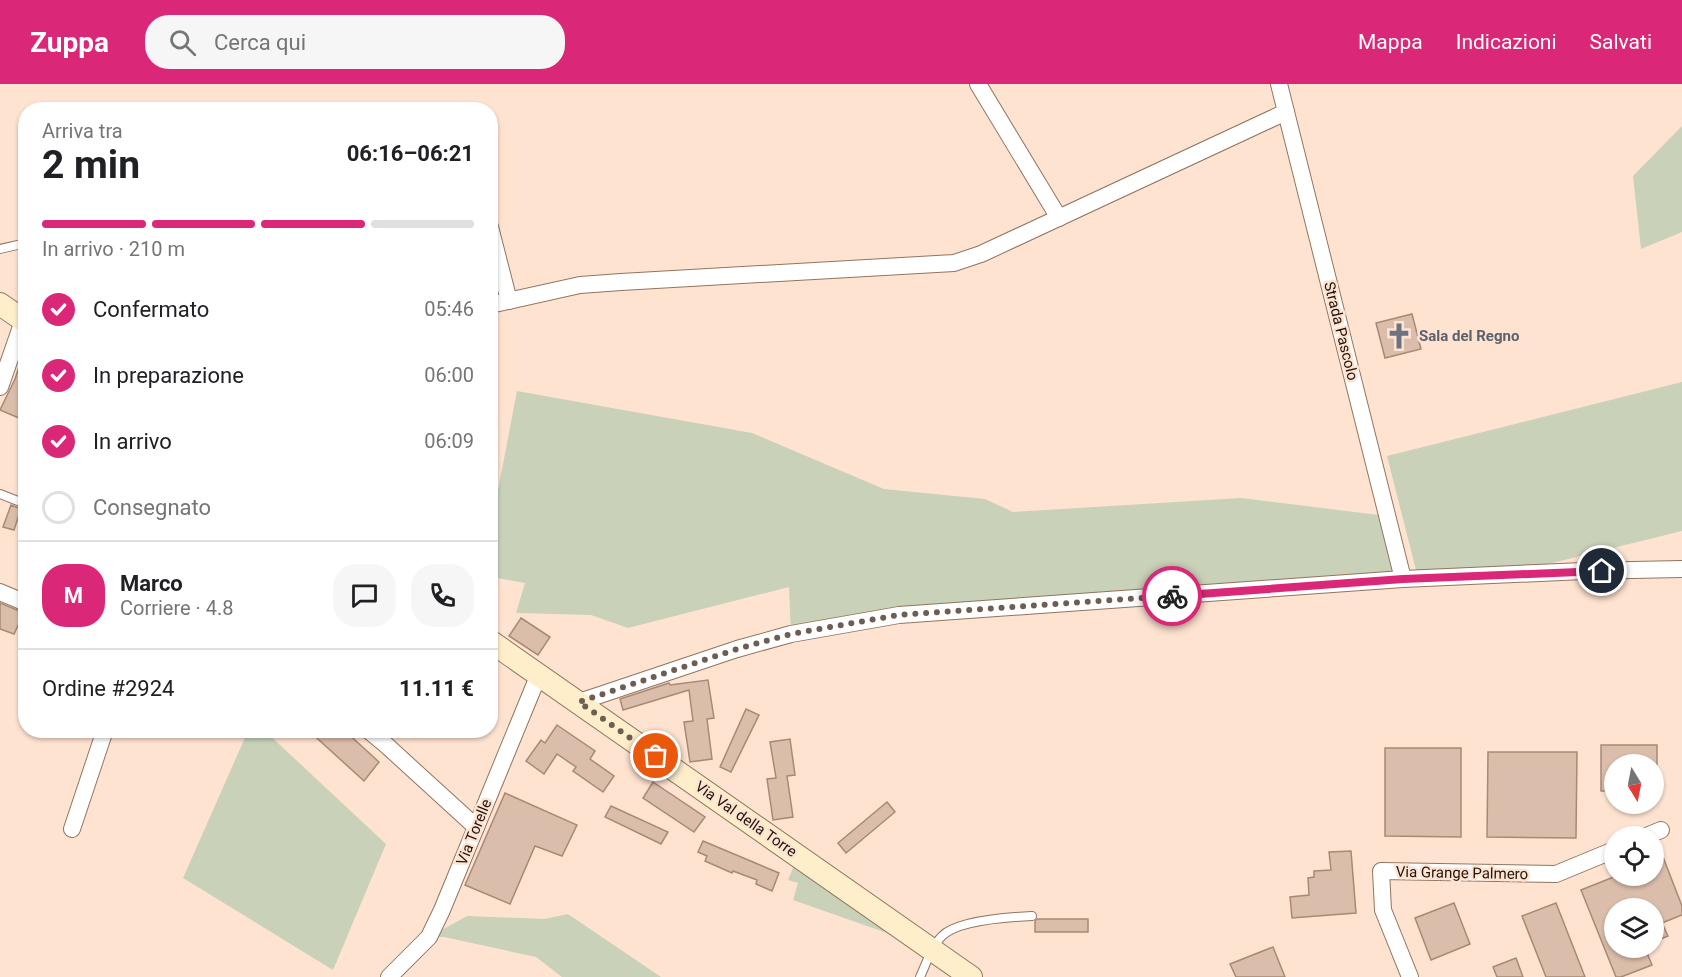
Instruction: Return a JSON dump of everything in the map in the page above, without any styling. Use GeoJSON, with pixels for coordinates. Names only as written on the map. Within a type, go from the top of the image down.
{"type":"FeatureCollection","features":[{"type":"Feature","properties":{"kind":"street"},"geometry":{"type":"LineString","coordinates":[[978,84],[1059,218]]}},
{"type":"Feature","properties":{"kind":"street","name":"Strada Pascolo"},"geometry":{"type":"LineString","coordinates":[[1279,84],[1403,579]]}},
{"type":"Feature","properties":{"kind":"street"},"geometry":{"type":"LineString","coordinates":[[498,303],[580,285],[954,263],[981,254],[1286,112]]}},
{"type":"Feature","properties":{"kind":"street"},"geometry":{"type":"LineString","coordinates":[[498,259],[509,301]]}},
{"type":"Feature","properties":{"kind":"street"},"geometry":{"type":"LineString","coordinates":[[0,304],[18,318]]}},
{"type":"Feature","properties":{"kind":"street"},"geometry":{"type":"LineString","coordinates":[[0,387],[18,338]]}},
{"type":"Feature","properties":{"kind":"street"},"geometry":{"type":"LineString","coordinates":[[579,702],[791,634],[898,615],[1403,579],[1682,569]]}},
{"type":"Feature","properties":{"kind":"street"},"geometry":{"type":"LineString","coordinates":[[0,592],[18,600]]}},
{"type":"Feature","properties":{"kind":"street","name":"Via Val della Torre"},"geometry":{"type":"LineString","coordinates":[[498,646],[971,977]]}},
{"type":"Feature","properties":{"kind":"street","name":"Via Torelle"},"geometry":{"type":"LineString","coordinates":[[389,977],[429,937],[538,674]]}},
{"type":"Feature","properties":{"kind":"street"},"geometry":{"type":"LineString","coordinates":[[72,829],[102,738]]}},
{"type":"Feature","properties":{"kind":"street"},"geometry":{"type":"LineString","coordinates":[[378,738],[476,827]]}},
{"type":"Feature","properties":{"kind":"street","name":"Via Grange Palmero"},"geometry":{"type":"LineString","coordinates":[[1410,977],[1383,910],[1381,871],[1556,874],[1604,854]]}},
{"type":"Feature","properties":{"kind":"lane"},"geometry":{"type":"LineString","coordinates":[[0,249],[18,245]]}},
{"type":"Feature","properties":{"kind":"lane"},"geometry":{"type":"LineString","coordinates":[[0,494],[18,501]]}},
{"type":"Feature","properties":{"kind":"lane"},"geometry":{"type":"LineString","coordinates":[[920,977],[943,935],[958,927],[995,918],[1032,916]]}},
{"type":"Feature","properties":{"kind":"green space"},"geometry":{"type":"Polygon","coordinates":[[[1682,126],[1682,232],[1641,249],[1633,176],[1682,126]]]}},
{"type":"Feature","properties":{"kind":"green space"},"geometry":{"type":"Polygon","coordinates":[[[1682,382],[1682,531],[1548,564],[1417,574],[1387,456],[1682,382]]]}},
{"type":"Feature","properties":{"kind":"green space"},"geometry":{"type":"Polygon","coordinates":[[[517,391],[752,433],[884,489],[985,499],[1013,512],[1241,498],[1387,516],[1403,579],[899,615],[791,634],[789,587],[628,628],[591,615],[516,613],[525,583],[498,578],[498,490],[517,391]]]}},
{"type":"Feature","properties":{"kind":"green space"},"geometry":{"type":"Polygon","coordinates":[[[245,738],[272,738],[386,844],[333,970],[183,878],[245,738]]]}},
{"type":"Feature","properties":{"kind":"green space"},"geometry":{"type":"Polygon","coordinates":[[[795,863],[904,939],[793,900],[798,883],[788,880],[795,863]]]}},
{"type":"Feature","properties":{"kind":"green space"},"geometry":{"type":"Polygon","coordinates":[[[568,914],[661,977],[562,977],[536,957],[444,937],[429,937],[467,916],[544,919],[568,914]]]}},
{"type":"Feature","properties":{"kind":"building","name":"Sala del Regno"},"geometry":{"type":"Polygon","coordinates":[[[1412,314],[1421,349],[1385,358],[1376,323],[1412,314]]]}},
{"type":"Feature","properties":{"kind":"building"},"geometry":{"type":"Polygon","coordinates":[[[18,370],[18,418],[0,410],[18,370]]]}},
{"type":"Feature","properties":{"kind":"building"},"geometry":{"type":"Polygon","coordinates":[[[11,505],[18,508],[18,518],[14,530],[3,527],[11,505]]]}},
{"type":"Feature","properties":{"kind":"building"},"geometry":{"type":"Polygon","coordinates":[[[0,603],[18,610],[18,626],[14,634],[0,629],[0,603]]]}},
{"type":"Feature","properties":{"kind":"building"},"geometry":{"type":"Polygon","coordinates":[[[521,618],[550,637],[538,655],[509,636],[521,618]]]}},
{"type":"Feature","properties":{"kind":"building"},"geometry":{"type":"Polygon","coordinates":[[[708,680],[714,718],[707,719],[712,759],[690,762],[684,722],[693,721],[689,690],[623,710],[620,699],[669,683],[670,685],[708,680]]]}},
{"type":"Feature","properties":{"kind":"building"},"geometry":{"type":"Polygon","coordinates":[[[746,709],[759,715],[731,772],[720,767],[746,709]]]}},
{"type":"Feature","properties":{"kind":"building"},"geometry":{"type":"Polygon","coordinates":[[[557,725],[595,751],[590,759],[614,776],[603,792],[573,771],[576,767],[557,754],[544,774],[526,761],[541,740],[545,743],[557,725]]]}},
{"type":"Feature","properties":{"kind":"building"},"geometry":{"type":"Polygon","coordinates":[[[317,738],[353,738],[379,762],[364,781],[317,738]]]}},
{"type":"Feature","properties":{"kind":"building"},"geometry":{"type":"Polygon","coordinates":[[[790,739],[795,775],[787,776],[793,817],[773,820],[767,779],[776,778],[770,742],[790,739]]]}},
{"type":"Feature","properties":{"kind":"building"},"geometry":{"type":"Polygon","coordinates":[[[1601,745],[1657,745],[1657,754],[1604,754],[1604,791],[1601,791],[1601,745]]]}},
{"type":"Feature","properties":{"kind":"building"},"geometry":{"type":"Polygon","coordinates":[[[1385,748],[1461,748],[1461,837],[1385,836],[1385,748]]]}},
{"type":"Feature","properties":{"kind":"building"},"geometry":{"type":"Polygon","coordinates":[[[1488,752],[1577,752],[1576,838],[1487,837],[1488,752]]]}},
{"type":"Feature","properties":{"kind":"building"},"geometry":{"type":"Polygon","coordinates":[[[653,782],[705,817],[694,832],[643,798],[653,782]]]}},
{"type":"Feature","properties":{"kind":"building"},"geometry":{"type":"Polygon","coordinates":[[[505,793],[577,825],[562,856],[535,846],[510,904],[465,885],[505,793]]]}},
{"type":"Feature","properties":{"kind":"building"},"geometry":{"type":"Polygon","coordinates":[[[887,802],[895,812],[846,853],[838,843],[887,802]]]}},
{"type":"Feature","properties":{"kind":"building"},"geometry":{"type":"Polygon","coordinates":[[[611,806],[668,832],[661,844],[605,817],[611,806]]]}},
{"type":"Feature","properties":{"kind":"building"},"geometry":{"type":"Polygon","coordinates":[[[703,841],[779,873],[772,891],[756,884],[757,880],[733,871],[732,873],[705,861],[707,856],[698,852],[703,841]]]}},
{"type":"Feature","properties":{"kind":"building"},"geometry":{"type":"Polygon","coordinates":[[[1351,851],[1356,913],[1292,918],[1290,897],[1309,895],[1308,878],[1314,877],[1314,871],[1331,870],[1329,852],[1351,851]]]}},
{"type":"Feature","properties":{"kind":"building"},"geometry":{"type":"Polygon","coordinates":[[[1664,860],[1682,906],[1682,915],[1664,922],[1664,898],[1604,898],[1604,947],[1581,890],[1604,881],[1604,886],[1664,886],[1664,860]]]}},
{"type":"Feature","properties":{"kind":"building"},"geometry":{"type":"Polygon","coordinates":[[[1454,903],[1470,944],[1431,960],[1415,918],[1454,903]]]}},
{"type":"Feature","properties":{"kind":"building"},"geometry":{"type":"Polygon","coordinates":[[[1556,903],[1585,977],[1546,977],[1522,916],[1556,903]]]}},
{"type":"Feature","properties":{"kind":"building"},"geometry":{"type":"Polygon","coordinates":[[[1037,919],[1088,919],[1088,932],[1035,932],[1037,919]]]}},
{"type":"Feature","properties":{"kind":"building"},"geometry":{"type":"Polygon","coordinates":[[[1273,947],[1285,977],[1236,977],[1230,964],[1273,947]]]}},
{"type":"Feature","properties":{"kind":"building"},"geometry":{"type":"Polygon","coordinates":[[[1516,958],[1523,977],[1497,977],[1493,967],[1516,958]]]}},
{"type":"Feature","properties":{"kind":"building"},"geometry":{"type":"Polygon","coordinates":[[[1608,958],[1649,958],[1652,965],[1616,977],[1608,958]]]}},
{"type":"Feature","properties":{"kind":"way so far"},"geometry":{"type":"LineString","coordinates":[[656,756],[579,702],[737,649],[791,634],[898,615],[1172,596]]}},
{"type":"Feature","properties":{"kind":"place","name":"Sala del Regno"},"geometry":{"type":"Point","coordinates":[1399,336]}},
{"type":"Feature","properties":{"kind":"route"},"geometry":{"type":"LineString","coordinates":[[1172,596],[1403,579],[1602,571]]}}]}
